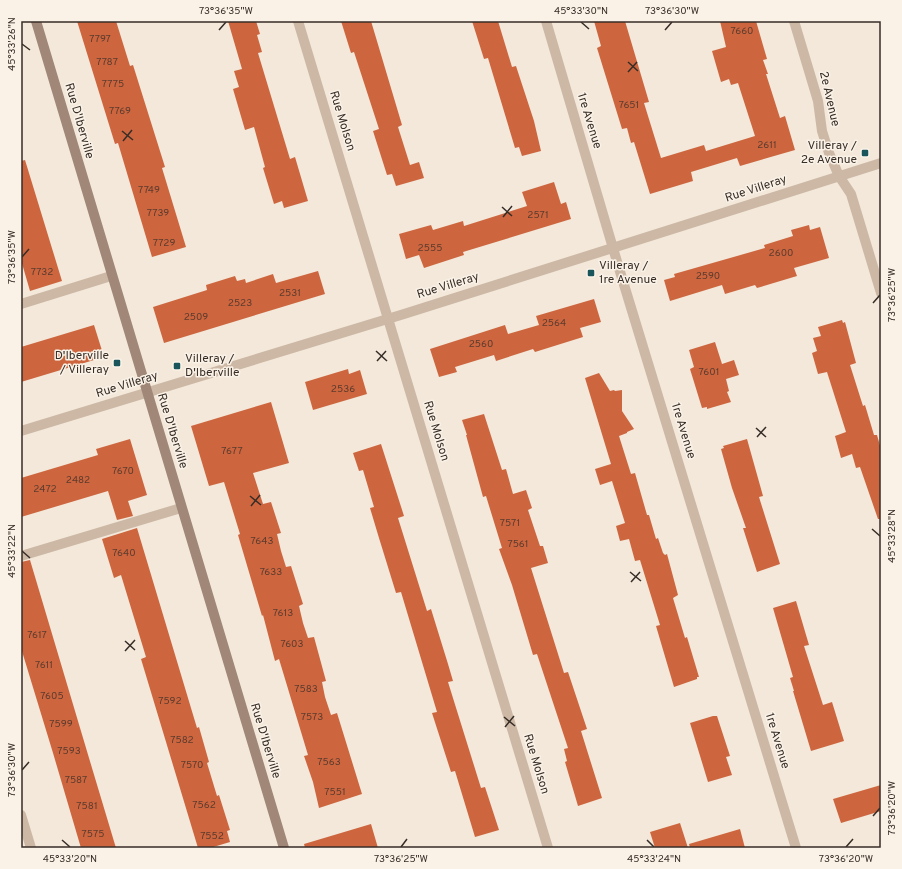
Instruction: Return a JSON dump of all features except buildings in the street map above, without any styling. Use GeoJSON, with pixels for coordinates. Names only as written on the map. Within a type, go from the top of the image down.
{"type":"FeatureCollection","features":[{"type":"Feature","properties":{"kind":"main road","name":"Rue D'Iberville"},"geometry":{"type":"LineString","coordinates":[[36,21],[111,276],[284,848]]}},
{"type":"Feature","properties":{"kind":"street","name":"Rue Molson"},"geometry":{"type":"LineString","coordinates":[[298,21],[548,848]]}},
{"type":"Feature","properties":{"kind":"street","name":"1re Avenue"},"geometry":{"type":"LineString","coordinates":[[546,21],[796,848]]}},
{"type":"Feature","properties":{"kind":"street","name":"2e Avenue"},"geometry":{"type":"LineString","coordinates":[[794,21],[818,101],[822,131],[832,163],[851,194],[881,293]]}},
{"type":"Feature","properties":{"kind":"street","name":"Rue Villeray"},"geometry":{"type":"LineString","coordinates":[[21,431],[614,248],[881,163]]}},
{"type":"Feature","properties":{"kind":"street"},"geometry":{"type":"LineString","coordinates":[[21,304],[111,276]]}},
{"type":"Feature","properties":{"kind":"street"},"geometry":{"type":"LineString","coordinates":[[21,556],[181,508]]}},
{"type":"Feature","properties":{"kind":"street"},"geometry":{"type":"LineString","coordinates":[[21,815],[31,848]]}},
{"type":"Feature","properties":{"kind":"place","name":"Villeray / 2e Avenue"},"geometry":{"type":"Point","coordinates":[865,153]}},
{"type":"Feature","properties":{"kind":"place","name":"Villeray / 1re Avenue"},"geometry":{"type":"Point","coordinates":[591,273]}},
{"type":"Feature","properties":{"kind":"place","name":"D'Iberville / Villeray"},"geometry":{"type":"Point","coordinates":[117,363]}},
{"type":"Feature","properties":{"kind":"place","name":"Villeray / D'Iberville"},"geometry":{"type":"Point","coordinates":[177,366]}}]}
